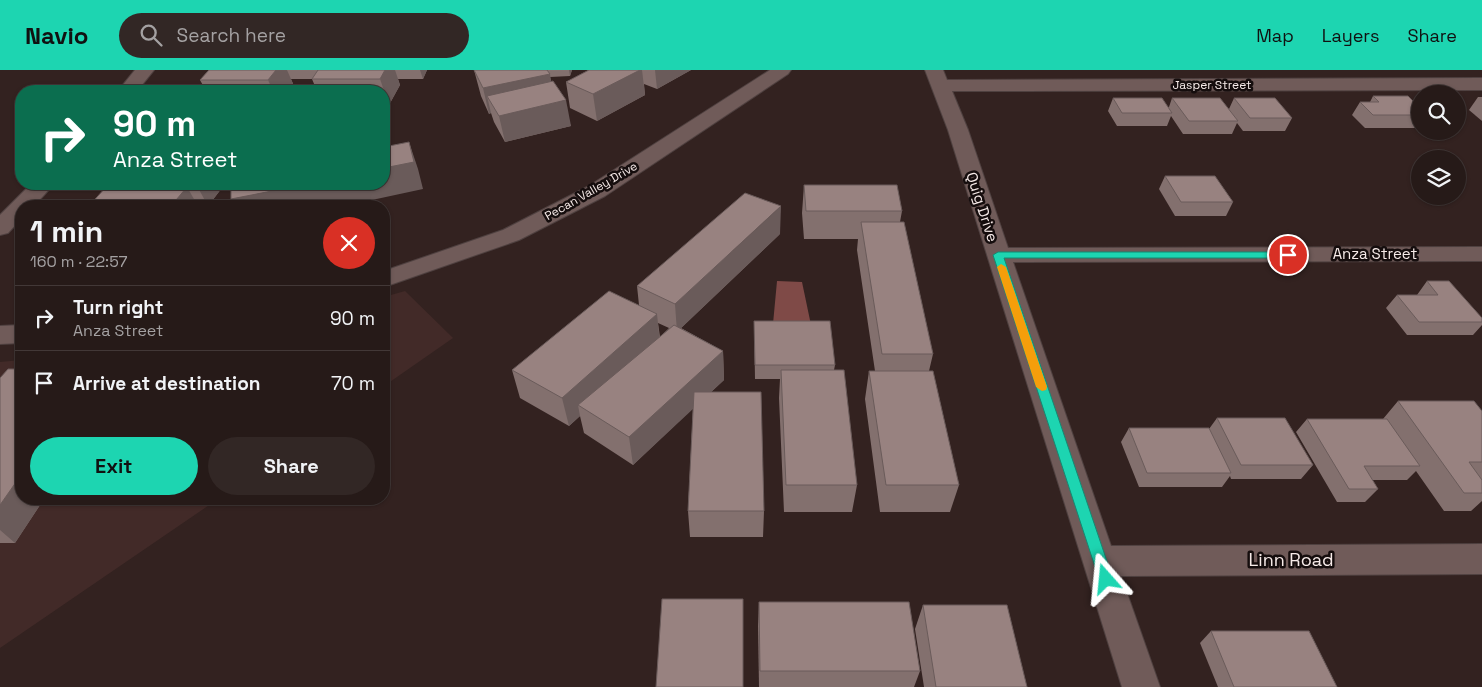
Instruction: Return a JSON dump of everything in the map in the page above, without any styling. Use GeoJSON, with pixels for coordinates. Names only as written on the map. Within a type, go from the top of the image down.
{"type":"FeatureCollection","features":[{"type":"Feature","properties":{"kind":"street"},"geometry":{"type":"LineString","coordinates":[[133,85],[145,70]]}},
{"type":"Feature","properties":{"kind":"street","name":"Pecan Valley Drive"},"geometry":{"type":"LineString","coordinates":[[390,277],[511,235],[597,191],[782,70]]}},
{"type":"Feature","properties":{"kind":"street","name":"Jasper Street"},"geometry":{"type":"LineString","coordinates":[[938,78],[1482,84]]}},
{"type":"Feature","properties":{"kind":"street","name":"Quig Drive"},"geometry":{"type":"LineString","coordinates":[[938,78],[1141,687]]}},
{"type":"Feature","properties":{"kind":"street"},"geometry":{"type":"LineString","coordinates":[[27,200],[37,190]]}},
{"type":"Feature","properties":{"kind":"street"},"geometry":{"type":"LineString","coordinates":[[0,228],[15,213]]}},
{"type":"Feature","properties":{"kind":"street","name":"Anza Street"},"geometry":{"type":"LineString","coordinates":[[998,255],[1482,254]]}},
{"type":"Feature","properties":{"kind":"street"},"geometry":{"type":"LineString","coordinates":[[0,335],[15,334]]}},
{"type":"Feature","properties":{"kind":"street","name":"Linn Road"},"geometry":{"type":"LineString","coordinates":[[1100,562],[1482,560]]}},
{"type":"Feature","properties":{"kind":"shaded area"},"geometry":{"type":"Polygon","coordinates":[[[777,281],[802,282],[811,325],[773,324],[777,281]]]}},
{"type":"Feature","properties":{"kind":"shaded area"},"geometry":{"type":"Polygon","coordinates":[[[405,291],[453,338],[390,382],[390,295],[405,291]]]}},
{"type":"Feature","properties":{"kind":"shaded area"},"geometry":{"type":"Polygon","coordinates":[[[15,361],[15,505],[209,505],[0,648],[0,362],[15,361]]]}},
{"type":"Feature","properties":{"kind":"building"},"geometry":{"type":"Polygon","coordinates":[[[209,70],[276,70],[268,80],[200,80],[209,70]]]}},
{"type":"Feature","properties":{"kind":"building"},"geometry":{"type":"Polygon","coordinates":[[[318,70],[385,70],[380,79],[312,79],[318,70]]]}},
{"type":"Feature","properties":{"kind":"building"},"geometry":{"type":"Polygon","coordinates":[[[474,70],[547,70],[550,74],[483,88],[474,70]]]}},
{"type":"Feature","properties":{"kind":"building"},"geometry":{"type":"Polygon","coordinates":[[[589,70],[640,70],[593,94],[566,82],[589,70]]]}},
{"type":"Feature","properties":{"kind":"building"},"geometry":{"type":"Polygon","coordinates":[[[553,81],[566,100],[499,116],[487,96],[553,81]]]}},
{"type":"Feature","properties":{"kind":"building"},"geometry":{"type":"Polygon","coordinates":[[[1373,96],[1408,96],[1411,99],[1411,115],[1373,115],[1360,102],[1379,102],[1373,96]]]}},
{"type":"Feature","properties":{"kind":"building"},"geometry":{"type":"Polygon","coordinates":[[[1113,98],[1162,98],[1172,113],[1122,113],[1113,98]]]}},
{"type":"Feature","properties":{"kind":"building"},"geometry":{"type":"Polygon","coordinates":[[[1172,98],[1220,98],[1238,121],[1189,121],[1172,98]]]}},
{"type":"Feature","properties":{"kind":"building"},"geometry":{"type":"Polygon","coordinates":[[[1234,98],[1275,98],[1292,118],[1250,118],[1234,98]]]}},
{"type":"Feature","properties":{"kind":"building"},"geometry":{"type":"Polygon","coordinates":[[[409,142],[414,162],[390,167],[390,146],[409,142]]]}},
{"type":"Feature","properties":{"kind":"building"},"geometry":{"type":"Polygon","coordinates":[[[1165,176],[1215,176],[1233,202],[1181,202],[1165,176]]]}},
{"type":"Feature","properties":{"kind":"building"},"geometry":{"type":"Polygon","coordinates":[[[804,185],[897,185],[902,211],[806,211],[804,185]]]}},
{"type":"Feature","properties":{"kind":"building"},"geometry":{"type":"Polygon","coordinates":[[[103,190],[184,190],[176,200],[94,200],[103,190]]]}},
{"type":"Feature","properties":{"kind":"building"},"geometry":{"type":"Polygon","coordinates":[[[231,190],[277,190],[231,199],[231,190]]]}},
{"type":"Feature","properties":{"kind":"building"},"geometry":{"type":"Polygon","coordinates":[[[745,193],[781,206],[675,304],[637,286],[745,193]]]}},
{"type":"Feature","properties":{"kind":"building"},"geometry":{"type":"Polygon","coordinates":[[[861,222],[904,222],[933,354],[882,354],[861,222]]]}},
{"type":"Feature","properties":{"kind":"building"},"geometry":{"type":"Polygon","coordinates":[[[1427,281],[1449,281],[1482,318],[1482,322],[1419,322],[1397,295],[1438,295],[1427,281]]]}},
{"type":"Feature","properties":{"kind":"building"},"geometry":{"type":"Polygon","coordinates":[[[609,291],[657,314],[562,398],[512,370],[609,291]]]}},
{"type":"Feature","properties":{"kind":"building"},"geometry":{"type":"Polygon","coordinates":[[[754,321],[830,321],[835,365],[755,365],[754,321]]]}},
{"type":"Feature","properties":{"kind":"building"},"geometry":{"type":"Polygon","coordinates":[[[674,325],[723,351],[629,437],[578,405],[674,325]]]}},
{"type":"Feature","properties":{"kind":"building"},"geometry":{"type":"Polygon","coordinates":[[[8,369],[15,369],[15,484],[0,505],[0,378],[8,369]]]}},
{"type":"Feature","properties":{"kind":"building"},"geometry":{"type":"Polygon","coordinates":[[[781,370],[844,370],[857,485],[786,485],[781,370]]]}},
{"type":"Feature","properties":{"kind":"building"},"geometry":{"type":"Polygon","coordinates":[[[869,371],[933,371],[959,485],[886,485],[869,371]]]}},
{"type":"Feature","properties":{"kind":"building"},"geometry":{"type":"Polygon","coordinates":[[[694,392],[761,392],[764,511],[688,511],[694,392]]]}},
{"type":"Feature","properties":{"kind":"building"},"geometry":{"type":"Polygon","coordinates":[[[1398,401],[1474,401],[1482,411],[1482,462],[1469,462],[1482,480],[1482,493],[1464,493],[1398,401]]]}},
{"type":"Feature","properties":{"kind":"building"},"geometry":{"type":"Polygon","coordinates":[[[1217,418],[1285,418],[1313,465],[1241,465],[1217,418]]]}},
{"type":"Feature","properties":{"kind":"building"},"geometry":{"type":"Polygon","coordinates":[[[1307,419],[1387,419],[1420,466],[1364,466],[1378,489],[1349,489],[1307,419]]]}},
{"type":"Feature","properties":{"kind":"building"},"geometry":{"type":"Polygon","coordinates":[[[1129,428],[1209,428],[1231,473],[1147,473],[1129,428]]]}},
{"type":"Feature","properties":{"kind":"building"},"geometry":{"type":"Polygon","coordinates":[[[662,599],[743,599],[743,687],[656,687],[662,599]]]}},
{"type":"Feature","properties":{"kind":"building"},"geometry":{"type":"Polygon","coordinates":[[[759,602],[909,602],[920,671],[760,671],[759,602]]]}},
{"type":"Feature","properties":{"kind":"building"},"geometry":{"type":"Polygon","coordinates":[[[923,605],[1007,605],[1027,687],[936,687],[923,605]]]}},
{"type":"Feature","properties":{"kind":"building"},"geometry":{"type":"Polygon","coordinates":[[[1211,631],[1309,631],[1337,687],[1234,687],[1211,631]]]}},
{"type":"Feature","properties":{"kind":"slow traffic"},"geometry":{"type":"LineString","coordinates":[[1001,267],[1042,387]]}},
{"type":"Feature","properties":{"kind":"route"},"geometry":{"type":"LineString","coordinates":[[1106,579],[998,255],[1288,255]]}}]}
